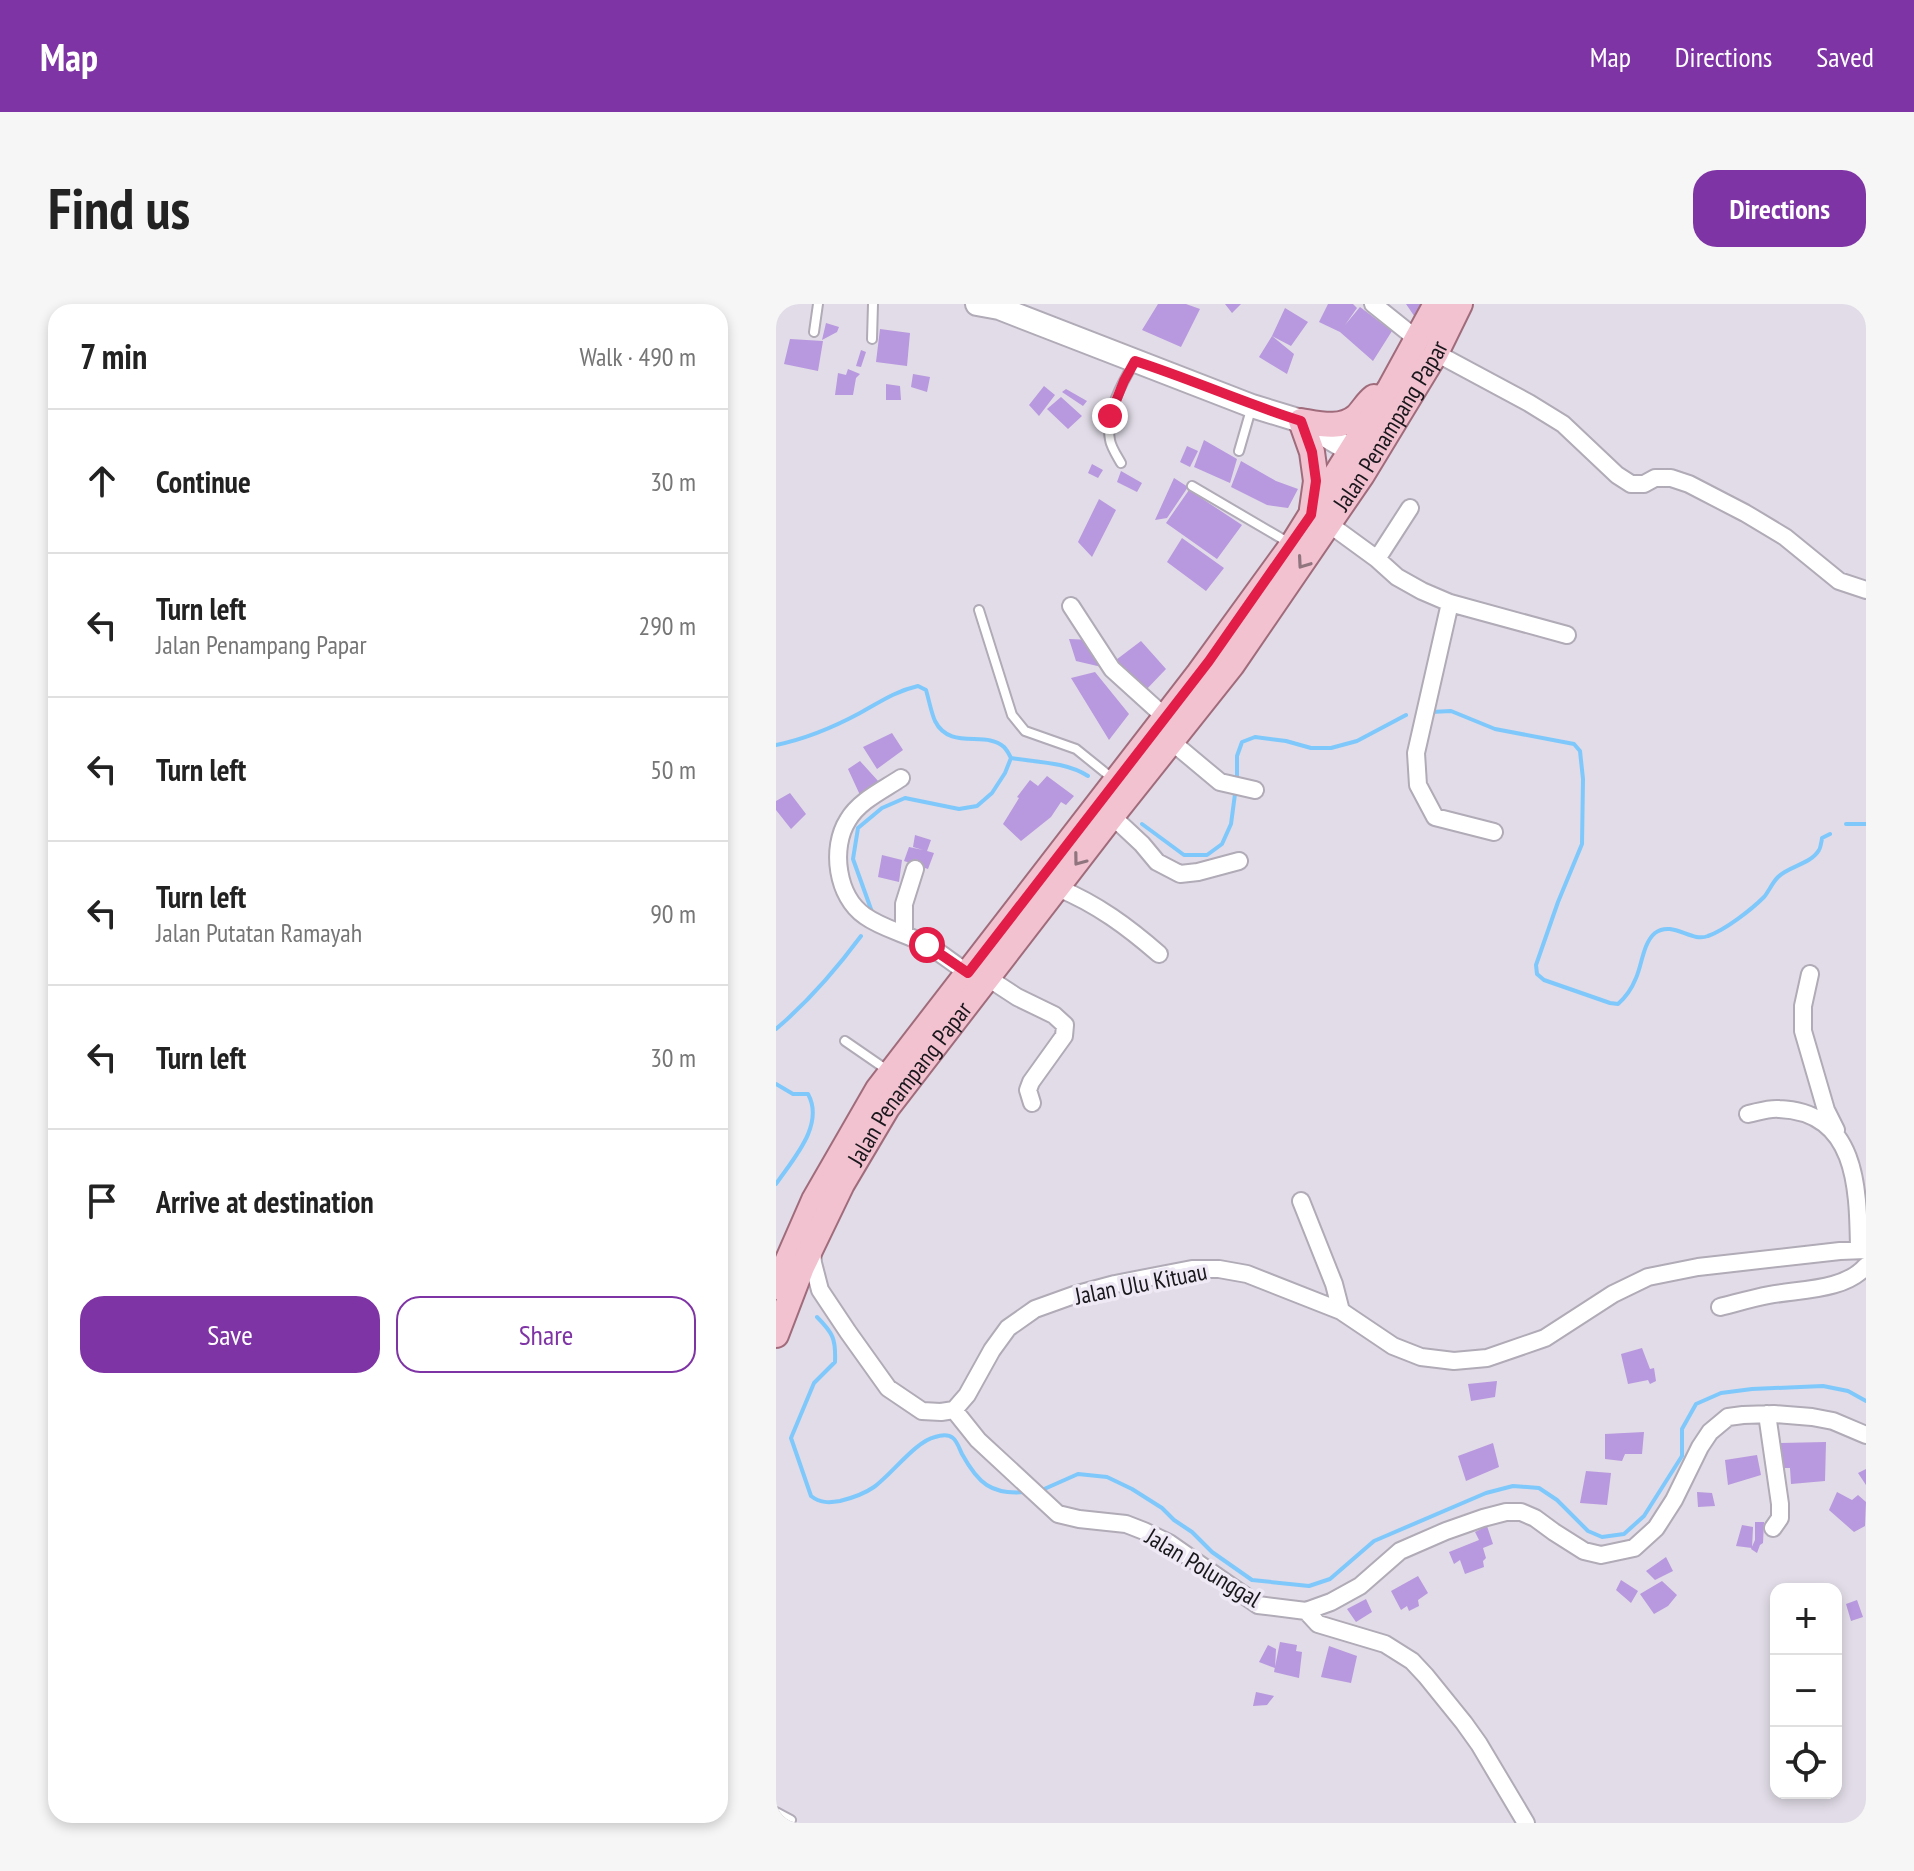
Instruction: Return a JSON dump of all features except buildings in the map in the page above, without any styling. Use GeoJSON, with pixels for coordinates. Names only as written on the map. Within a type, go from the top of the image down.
{"type":"FeatureCollection","features":[{"type":"Feature","properties":{"kind":"main road"},"geometry":{"type":"LineString","coordinates":[[977,304],[999,308],[1252,406],[1301,421],[1346,424],[1359,415],[1370,399],[1390,388]]}},
{"type":"Feature","properties":{"kind":"main road","name":"Jalan Penampang Papar"},"geometry":{"type":"LineString","coordinates":[[784,1289],[811,1247],[842,1184],[887,1108],[978,976],[1123,772],[1209,661],[1292,545],[1362,475],[1427,346],[1436,304]]}},
{"type":"Feature","properties":{"kind":"main road","name":"Jalan Penampang Papar"},"geometry":{"type":"LineString","coordinates":[[776,1335],[784,1289],[814,1200],[878,1089],[1058,888],[1232,665],[1320,520],[1352,451],[1390,388],[1460,304]]}},
{"type":"Feature","properties":{"kind":"main road"},"geometry":{"type":"LineString","coordinates":[[1301,421],[1352,451],[1360,461],[1362,475]]}},
{"type":"Feature","properties":{"kind":"main road"},"geometry":{"type":"LineString","coordinates":[[1301,421],[1312,452],[1320,520]]}},
{"type":"Feature","properties":{"kind":"main road"},"geometry":{"type":"LineString","coordinates":[[1123,772],[1138,768],[1166,750]]}},
{"type":"Feature","properties":{"kind":"street"},"geometry":{"type":"LineString","coordinates":[[1373,304],[1427,346],[1563,424],[1617,475],[1631,484],[1644,484],[1655,478],[1671,478],[1689,484],[1785,537],[1839,581],[1866,590]]}},
{"type":"Feature","properties":{"kind":"street"},"geometry":{"type":"LineString","coordinates":[[1377,559],[1410,508]]}},
{"type":"Feature","properties":{"kind":"street"},"geometry":{"type":"LineString","coordinates":[[1320,520],[1377,559],[1397,577],[1422,591],[1450,603],[1567,635]]}},
{"type":"Feature","properties":{"kind":"street"},"geometry":{"type":"LineString","coordinates":[[1450,603],[1416,753],[1418,785],[1435,817],[1494,832]]}},
{"type":"Feature","properties":{"kind":"street"},"geometry":{"type":"LineString","coordinates":[[1071,606],[1112,669],[1165,717]]}},
{"type":"Feature","properties":{"kind":"street"},"geometry":{"type":"LineString","coordinates":[[1166,750],[1220,782],[1255,790]]}},
{"type":"Feature","properties":{"kind":"street"},"geometry":{"type":"LineString","coordinates":[[901,778],[861,805],[847,821],[839,846],[840,878],[849,900],[864,916],[927,945],[978,976],[1054,1015],[1065,1025],[1064,1036],[1031,1082],[1028,1090],[1032,1103]]}},
{"type":"Feature","properties":{"kind":"street"},"geometry":{"type":"LineString","coordinates":[[1112,816],[1157,862],[1180,874],[1239,861]]}},
{"type":"Feature","properties":{"kind":"street"},"geometry":{"type":"LineString","coordinates":[[904,934],[904,904],[915,869]]}},
{"type":"Feature","properties":{"kind":"street"},"geometry":{"type":"LineString","coordinates":[[1058,888],[1077,895],[1122,923],[1159,954]]}},
{"type":"Feature","properties":{"kind":"street"},"geometry":{"type":"LineString","coordinates":[[1720,1307],[1765,1295],[1829,1285],[1855,1276],[1864,1254],[1854,1176],[1845,1147],[1826,1110],[1803,1031],[1803,1006],[1810,974]]}},
{"type":"Feature","properties":{"kind":"street"},"geometry":{"type":"LineString","coordinates":[[1748,1114],[1777,1108],[1814,1116],[1828,1126],[1845,1147]]}},
{"type":"Feature","properties":{"kind":"street"},"geometry":{"type":"LineString","coordinates":[[1301,1201],[1334,1284],[1341,1311]]}},
{"type":"Feature","properties":{"kind":"street"},"geometry":{"type":"LineString","coordinates":[[811,1247],[820,1290],[888,1388],[922,1411],[954,1410]]}},
{"type":"Feature","properties":{"kind":"street","name":"Jalan Ulu Kituau"},"geometry":{"type":"LineString","coordinates":[[954,1410],[967,1395],[1008,1328],[1035,1309],[1115,1284],[1192,1269],[1219,1269],[1247,1274],[1341,1311],[1393,1346],[1421,1357],[1454,1361],[1487,1358],[1545,1338],[1613,1294],[1648,1277],[1698,1267],[1864,1254]]}},
{"type":"Feature","properties":{"kind":"street"},"geometry":{"type":"LineString","coordinates":[[784,1289],[804,1284],[820,1290]]}},
{"type":"Feature","properties":{"kind":"street","name":"Jalan Polunggal"},"geometry":{"type":"LineString","coordinates":[[954,1410],[978,1440],[1058,1514],[1126,1524],[1144,1531],[1169,1543],[1258,1605],[1306,1611],[1360,1586],[1400,1551],[1446,1531],[1506,1512],[1521,1512],[1535,1518],[1584,1551],[1601,1555],[1634,1548],[1656,1528],[1674,1500],[1700,1447],[1710,1432],[1728,1417],[1767,1414],[1812,1417],[1833,1421],[1866,1435]]}},
{"type":"Feature","properties":{"kind":"street"},"geometry":{"type":"LineString","coordinates":[[1767,1414],[1780,1504],[1780,1518],[1773,1528]]}},
{"type":"Feature","properties":{"kind":"street"},"geometry":{"type":"LineString","coordinates":[[1306,1611],[1318,1624],[1350,1632],[1401,1652],[1426,1676],[1479,1744],[1526,1823]]}},
{"type":"Feature","properties":{"kind":"lane"},"geometry":{"type":"LineString","coordinates":[[814,332],[818,304]]}},
{"type":"Feature","properties":{"kind":"lane"},"geometry":{"type":"LineString","coordinates":[[872,339],[873,304]]}},
{"type":"Feature","properties":{"kind":"lane"},"geometry":{"type":"LineString","coordinates":[[1121,463],[1110,440],[1110,416],[1135,361]]}},
{"type":"Feature","properties":{"kind":"lane"},"geometry":{"type":"LineString","coordinates":[[1239,451],[1252,406]]}},
{"type":"Feature","properties":{"kind":"lane"},"geometry":{"type":"LineString","coordinates":[[1192,486],[1292,545]]}},
{"type":"Feature","properties":{"kind":"lane"},"geometry":{"type":"LineString","coordinates":[[979,610],[1012,715],[1025,731],[1076,749],[1123,772]]}},
{"type":"Feature","properties":{"kind":"lane"},"geometry":{"type":"LineString","coordinates":[[845,1041],[890,1073]]}},
{"type":"Feature","properties":{"kind":"lane"},"geometry":{"type":"LineString","coordinates":[[776,1812],[791,1820]]}},
{"type":"Feature","properties":{"kind":"waterway"},"geometry":{"type":"LineString","coordinates":[[776,745],[830,728],[895,694],[918,686],[926,690],[935,721],[942,730],[959,738],[996,742],[1009,754],[1011,758],[1005,773],[992,793],[977,806],[959,809],[905,798],[882,808],[858,828],[853,859],[872,912]]}},
{"type":"Feature","properties":{"kind":"waterway"},"geometry":{"type":"LineString","coordinates":[[1431,712],[1451,711],[1495,729],[1574,744],[1580,751],[1582,844],[1536,965],[1537,974],[1544,980],[1610,1003],[1618,1004],[1631,989],[1648,942],[1655,933],[1668,929],[1702,937],[1722,929],[1759,902],[1783,873],[1815,855],[1822,838],[1830,834]]}},
{"type":"Feature","properties":{"kind":"waterway"},"geometry":{"type":"LineString","coordinates":[[1237,776],[1237,756],[1242,742],[1255,737],[1311,748],[1331,748],[1357,741],[1406,715]]}},
{"type":"Feature","properties":{"kind":"waterway"},"geometry":{"type":"LineString","coordinates":[[1011,758],[1061,765],[1088,776]]}},
{"type":"Feature","properties":{"kind":"waterway"},"geometry":{"type":"LineString","coordinates":[[1142,824],[1184,855],[1207,855],[1222,844],[1231,824],[1235,794]]}},
{"type":"Feature","properties":{"kind":"waterway"},"geometry":{"type":"LineString","coordinates":[[1846,824],[1866,824]]}},
{"type":"Feature","properties":{"kind":"waterway"},"geometry":{"type":"LineString","coordinates":[[776,1029],[800,1008],[861,936]]}},
{"type":"Feature","properties":{"kind":"waterway"},"geometry":{"type":"LineString","coordinates":[[776,1084],[793,1094],[808,1094],[813,1118],[805,1141],[776,1184]]}},
{"type":"Feature","properties":{"kind":"waterway"},"geometry":{"type":"LineString","coordinates":[[817,1317],[832,1337],[835,1362],[814,1383],[791,1438],[811,1496],[832,1502],[862,1494],[881,1482],[920,1445],[944,1435],[954,1439],[974,1473],[987,1485],[1003,1491],[1025,1492]]}},
{"type":"Feature","properties":{"kind":"waterway"},"geometry":{"type":"LineString","coordinates":[[1042,1490],[1078,1474],[1107,1477],[1162,1508],[1212,1552],[1252,1580],[1309,1586],[1330,1579],[1374,1541],[1486,1493],[1513,1486],[1539,1488],[1557,1500],[1588,1531],[1602,1537],[1624,1534],[1644,1516],[1682,1456],[1682,1429],[1696,1404],[1721,1393],[1823,1386],[1848,1391],[1866,1401]]}},
{"type":"Feature","properties":{"kind":"route"},"geometry":{"type":"LineString","coordinates":[[927,945],[968,973],[1209,661],[1311,515],[1316,481],[1312,452],[1301,421],[1252,406],[1135,361],[1110,416]]}}]}
